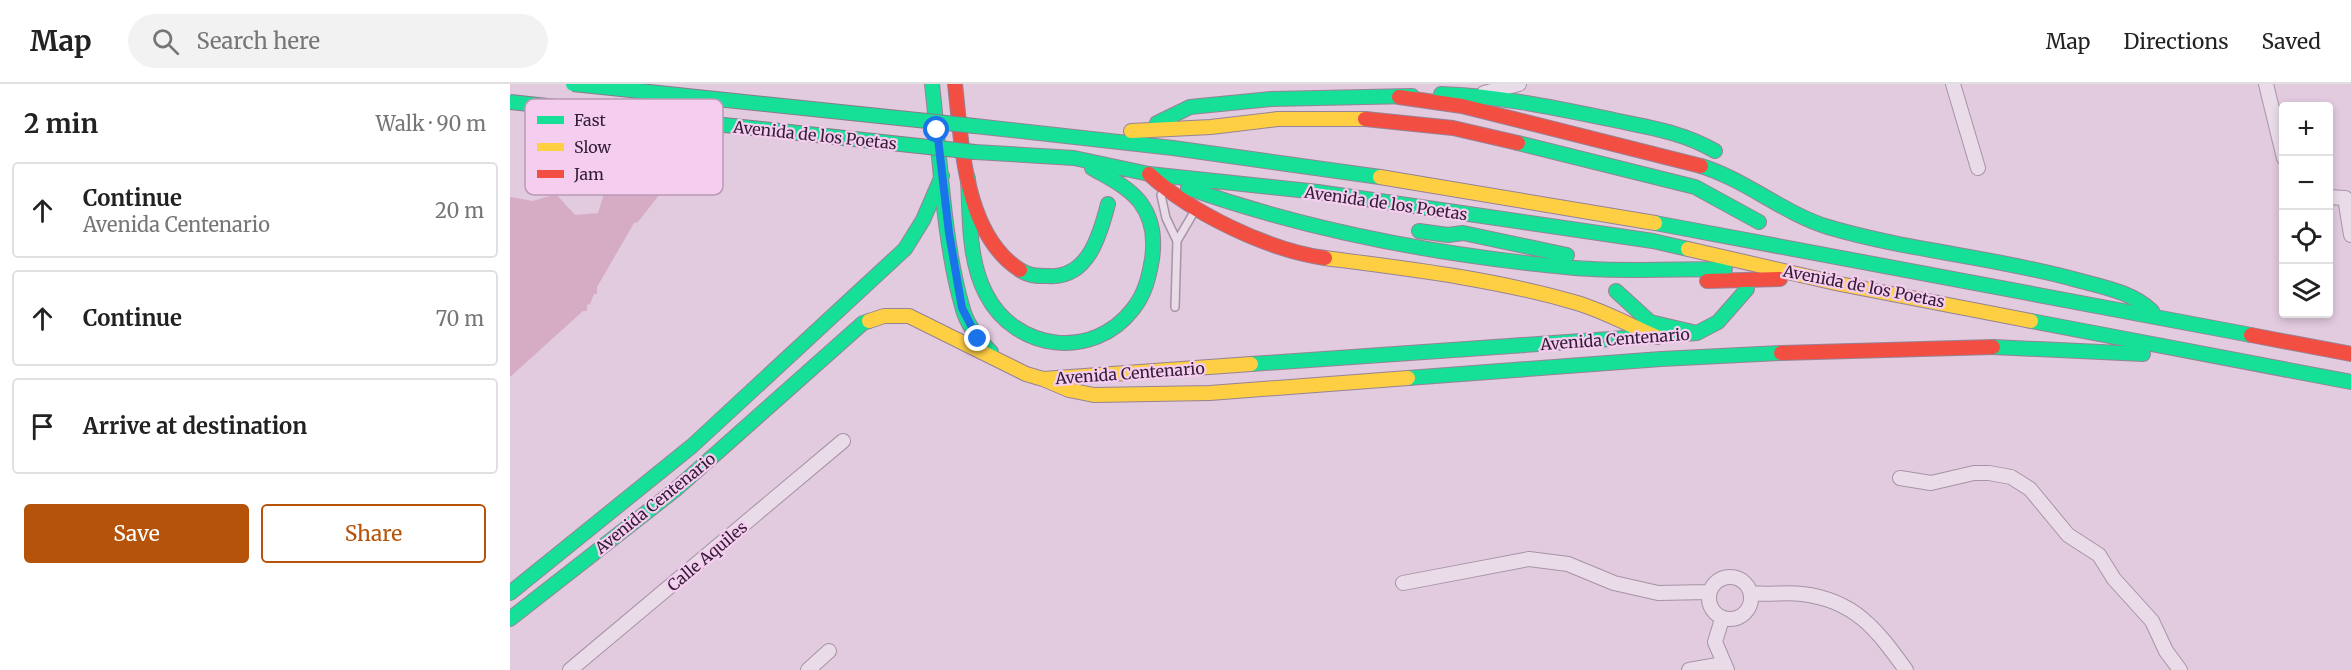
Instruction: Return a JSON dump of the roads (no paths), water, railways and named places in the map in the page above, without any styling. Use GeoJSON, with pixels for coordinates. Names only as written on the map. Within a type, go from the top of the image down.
{"type":"FeatureCollection","features":[{"type":"Feature","properties":{"kind":"main road","name":"Avenida de los Poetas"},"geometry":{"type":"LineString","coordinates":[[573,84],[717,99]]}},
{"type":"Feature","properties":{"kind":"main road","name":"Avenida Centenario"},"geometry":{"type":"LineString","coordinates":[[510,593],[692,446],[904,249],[923,220],[942,176],[932,84]]}},
{"type":"Feature","properties":{"kind":"main road"},"geometry":{"type":"LineString","coordinates":[[955,84],[969,178],[972,247],[986,295],[998,315],[1010,327],[1029,337],[1065,343],[1084,342],[1102,337],[1119,325],[1144,295],[1150,280],[1153,237],[1145,211],[1134,195],[1074,158]]}},
{"type":"Feature","properties":{"kind":"main road"},"geometry":{"type":"LineString","coordinates":[[1157,123],[1190,107],[1259,100],[1332,96],[1476,95],[1535,103],[1690,137],[1715,151]]}},
{"type":"Feature","properties":{"kind":"main road"},"geometry":{"type":"LineString","coordinates":[[1399,97],[1462,106],[1681,159],[1724,173],[1808,219],[1826,226],[2062,275],[2137,299],[2157,317]]}},
{"type":"Feature","properties":{"kind":"main road","name":"Avenida de los Poetas"},"geometry":{"type":"LineString","coordinates":[[723,100],[1173,148],[1441,186],[1611,214],[2351,354]]}},
{"type":"Feature","properties":{"kind":"main road","name":"Avenida de los Poetas"},"geometry":{"type":"LineString","coordinates":[[510,102],[525,104]]}},
{"type":"Feature","properties":{"kind":"main road"},"geometry":{"type":"LineString","coordinates":[[1036,133],[1160,131],[1290,119],[1372,118],[1453,128],[1686,184],[1723,201],[1760,224],[1753,199]]}},
{"type":"Feature","properties":{"kind":"main road","name":"Avenida de los Poetas"},"geometry":{"type":"LineString","coordinates":[[723,125],[975,152],[1074,158],[1154,179],[1207,180],[1341,196],[1653,241],[1840,284],[2254,362]]}},
{"type":"Feature","properties":{"kind":"main road"},"geometry":{"type":"LineString","coordinates":[[942,176],[962,308],[978,339],[998,359]]}},
{"type":"Feature","properties":{"kind":"main road"},"geometry":{"type":"LineString","coordinates":[[969,178],[987,236],[998,253],[1010,267],[1024,275],[1041,279],[1064,275],[1081,266],[1092,252],[1100,236],[1108,204]]}},
{"type":"Feature","properties":{"kind":"main road"},"geometry":{"type":"LineString","coordinates":[[1154,179],[1195,210],[1210,218],[1318,259],[1428,272],[1548,295],[1580,304],[1657,337]]}},
{"type":"Feature","properties":{"kind":"main road"},"geometry":{"type":"LineString","coordinates":[[1154,179],[1272,216],[1328,230],[1405,244],[1577,268],[1718,267],[1788,279],[1840,284]]}},
{"type":"Feature","properties":{"kind":"main road"},"geometry":{"type":"LineString","coordinates":[[1154,179],[1185,197],[1309,248],[1342,254],[1372,253]]}},
{"type":"Feature","properties":{"kind":"main road"},"geometry":{"type":"LineString","coordinates":[[1207,180],[1216,185],[1319,204],[1445,221],[1463,233]]}},
{"type":"Feature","properties":{"kind":"main road"},"geometry":{"type":"LineString","coordinates":[[1319,204],[1341,196]]}},
{"type":"Feature","properties":{"kind":"main road"},"geometry":{"type":"LineString","coordinates":[[1272,216],[1291,210],[1355,220]]}},
{"type":"Feature","properties":{"kind":"main road"},"geometry":{"type":"LineString","coordinates":[[1210,218],[1234,218],[1301,237],[1372,253],[1530,280],[1554,281]]}},
{"type":"Feature","properties":{"kind":"main road"},"geometry":{"type":"LineString","coordinates":[[1387,225],[1405,244]]}},
{"type":"Feature","properties":{"kind":"main road"},"geometry":{"type":"LineString","coordinates":[[1406,228],[1443,234],[1463,233],[1546,249],[1575,259]]}},
{"type":"Feature","properties":{"kind":"main road"},"geometry":{"type":"LineString","coordinates":[[1309,248],[1318,259]]}},
{"type":"Feature","properties":{"kind":"main road"},"geometry":{"type":"LineString","coordinates":[[1589,284],[1788,279]]}},
{"type":"Feature","properties":{"kind":"main road","name":"Avenida Centenario"},"geometry":{"type":"LineString","coordinates":[[510,619],[675,490],[863,323],[884,316],[909,316],[1026,374],[1043,379],[1316,367],[1697,333],[1718,322],[1747,289]]}},
{"type":"Feature","properties":{"kind":"main road"},"geometry":{"type":"LineString","coordinates":[[1616,291],[1650,322],[1697,333]]}},
{"type":"Feature","properties":{"kind":"main road"},"geometry":{"type":"LineString","coordinates":[[1043,379],[1069,390],[1094,395],[1231,391],[1661,359],[1878,349],[1983,347],[2098,350],[2254,362],[2351,382]]}},
{"type":"Feature","properties":{"kind":"main road"},"geometry":{"type":"LineString","coordinates":[[781,364],[798,381]]}},
{"type":"Feature","properties":{"kind":"main road"},"geometry":{"type":"LineString","coordinates":[[1231,391],[1252,379],[1316,367],[1354,374],[1370,381]]}},
{"type":"Feature","properties":{"kind":"street"},"geometry":{"type":"LineString","coordinates":[[1476,95],[1519,84]]}},
{"type":"Feature","properties":{"kind":"street"},"geometry":{"type":"LineString","coordinates":[[1953,84],[1978,168]]}},
{"type":"Feature","properties":{"kind":"street"},"geometry":{"type":"LineString","coordinates":[[2266,84],[2283,156]]}},
{"type":"Feature","properties":{"kind":"street"},"geometry":{"type":"LineString","coordinates":[[2333,197],[2345,198],[2351,235]]}},
{"type":"Feature","properties":{"kind":"street","name":"Calle Aquiles"},"geometry":{"type":"LineString","coordinates":[[570,670],[843,441]]}},
{"type":"Feature","properties":{"kind":"street"},"geometry":{"type":"LineString","coordinates":[[1900,478],[1931,483],[1974,473],[1989,473],[2011,477],[2030,489],[2068,535],[2099,555],[2114,579],[2152,621],[2166,651],[2180,670]]}},
{"type":"Feature","properties":{"kind":"street"},"geometry":{"type":"LineString","coordinates":[[1403,583],[1529,559],[1568,564],[1614,583],[1658,593],[1710,592]]}},
{"type":"Feature","properties":{"kind":"street"},"geometry":{"type":"LineString","coordinates":[[1726,577],[1742,580],[1751,593],[1752,601],[1744,615],[1730,620],[1722,618],[1710,608],[1710,592],[1713,585],[1726,577]]}},
{"type":"Feature","properties":{"kind":"street"},"geometry":{"type":"LineString","coordinates":[[1751,593],[1822,597],[1853,610],[1879,633],[1906,670]]}},
{"type":"Feature","properties":{"kind":"street"},"geometry":{"type":"LineString","coordinates":[[1689,670],[1725,667],[1715,642],[1722,618]]}},
{"type":"Feature","properties":{"kind":"street"},"geometry":{"type":"LineString","coordinates":[[808,670],[829,651]]}},
{"type":"Feature","properties":{"kind":"lane"},"geometry":{"type":"LineString","coordinates":[[1154,179],[1166,218],[1177,241]]}},
{"type":"Feature","properties":{"kind":"lane"},"geometry":{"type":"LineString","coordinates":[[1174,307],[1177,241],[1195,210]]}}]}
